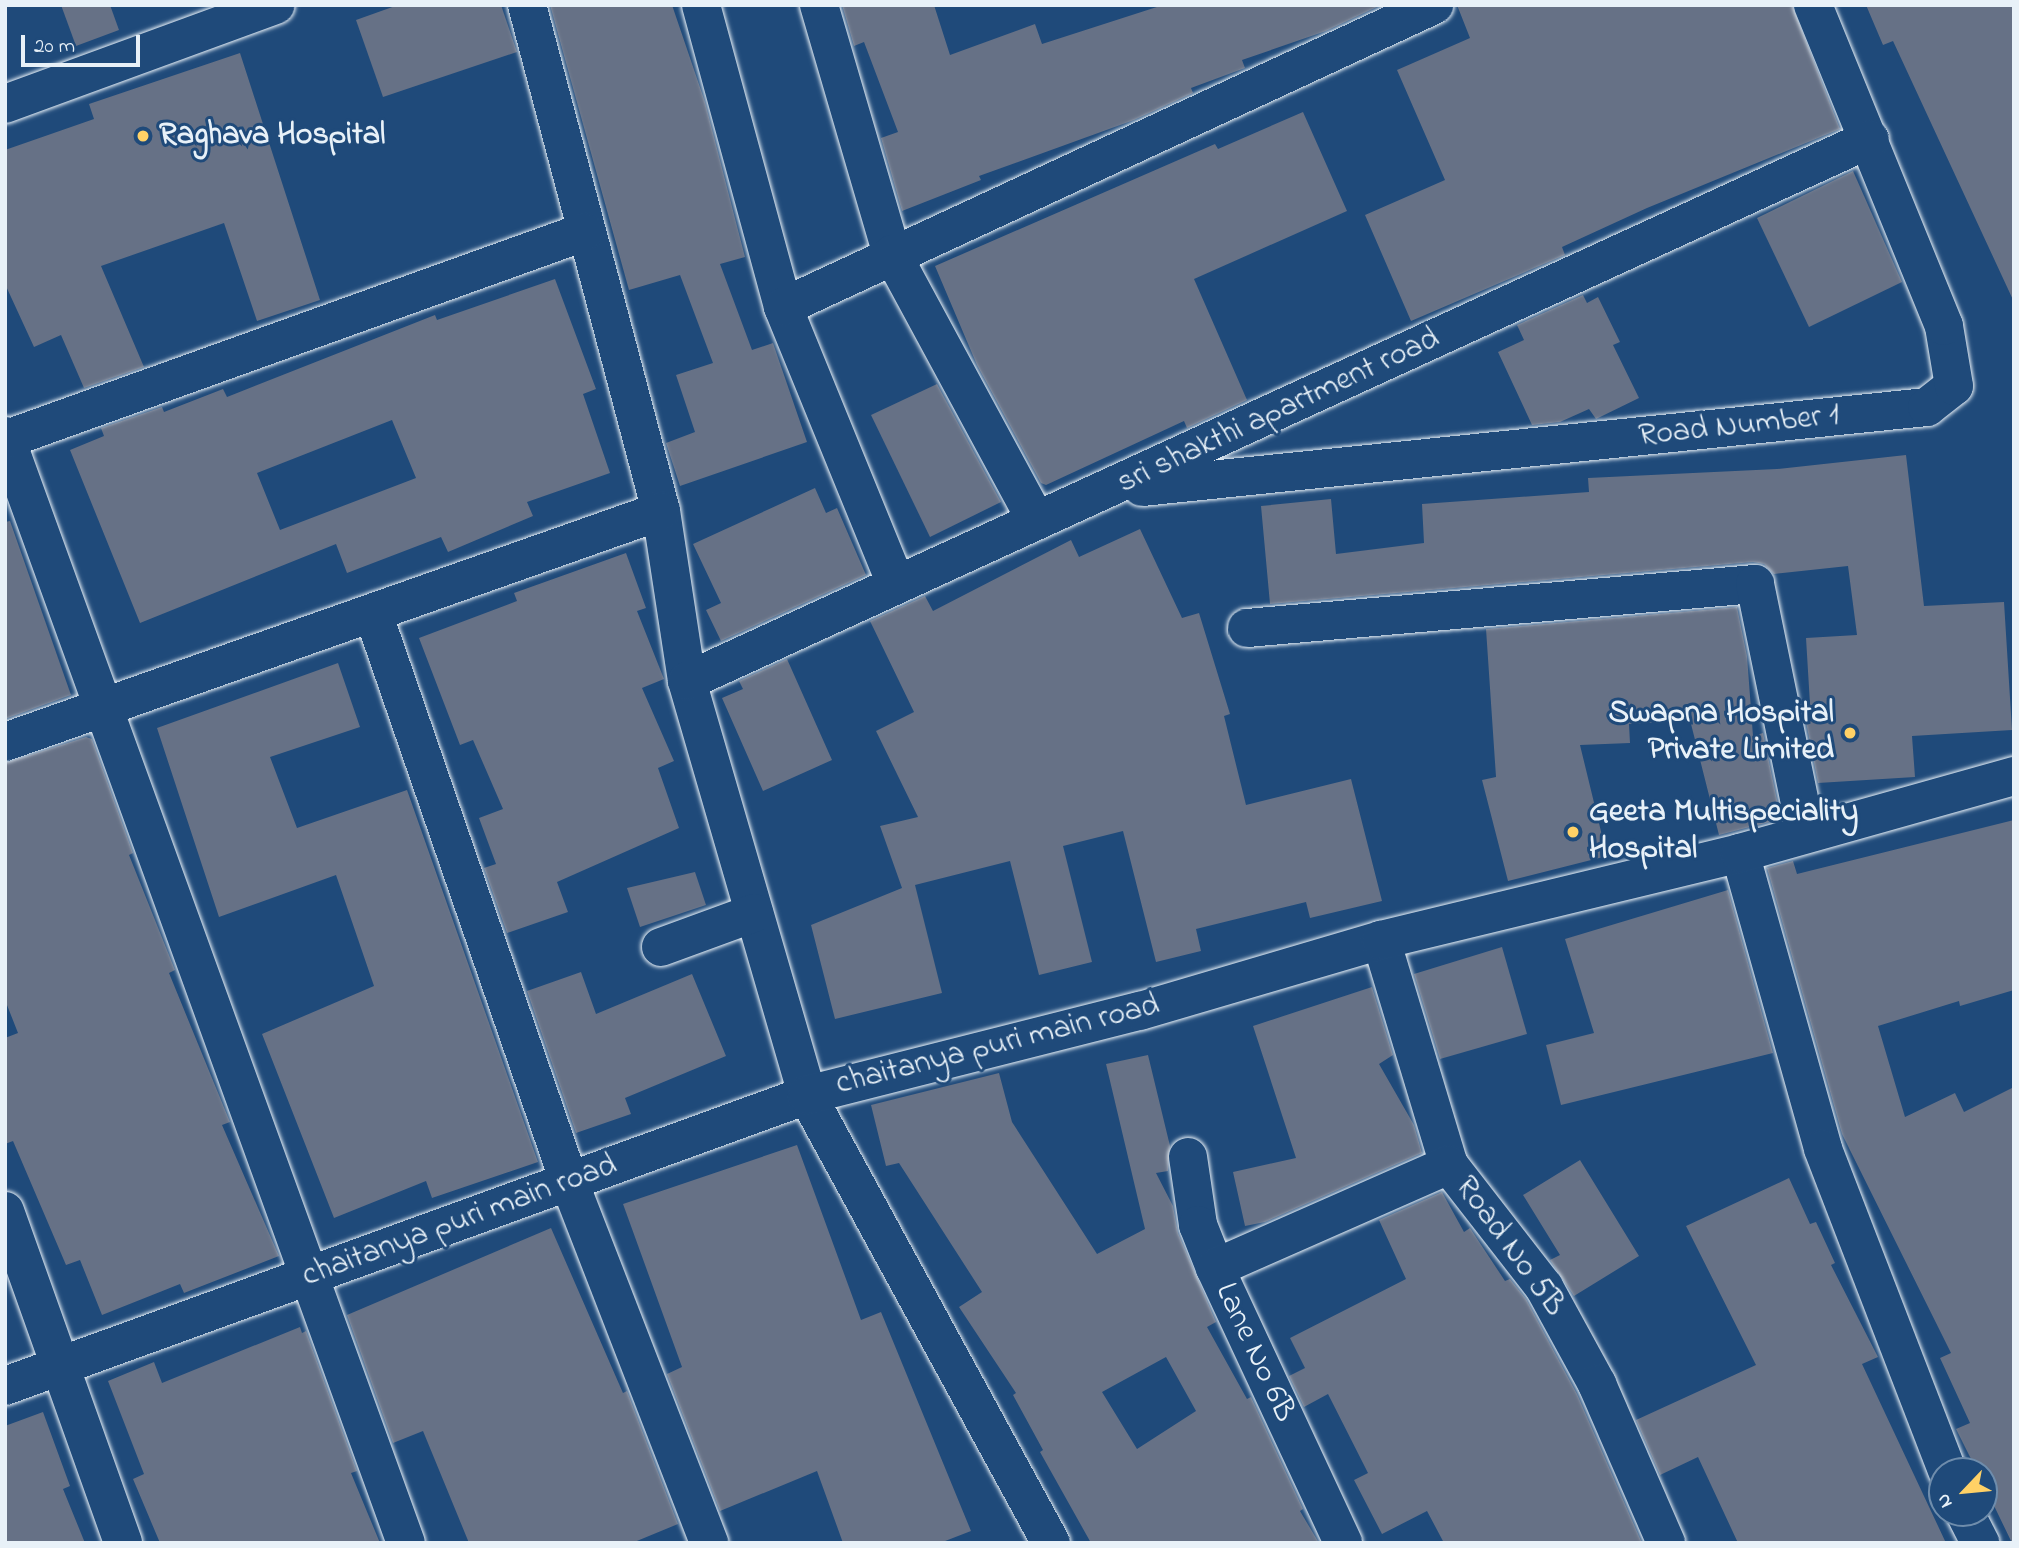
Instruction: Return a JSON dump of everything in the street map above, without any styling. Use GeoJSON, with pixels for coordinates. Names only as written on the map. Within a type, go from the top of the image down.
{"type":"FeatureCollection","features":[{"type":"Feature","properties":{"kind":"street"},"geometry":{"type":"LineString","coordinates":[[5,104],[275,5]]}},
{"type":"Feature","properties":{"kind":"street"},"geometry":{"type":"LineString","coordinates":[[527,5],[584,232],[661,511],[687,681],[807,1095],[1051,1543]]}},
{"type":"Feature","properties":{"kind":"street"},"geometry":{"type":"LineString","coordinates":[[701,5],[783,307],[896,584]]}},
{"type":"Feature","properties":{"kind":"street"},"geometry":{"type":"LineString","coordinates":[[819,5],[892,254],[1035,519]]}},
{"type":"Feature","properties":{"kind":"street"},"geometry":{"type":"LineString","coordinates":[[783,307],[892,254],[1434,5]]}},
{"type":"Feature","properties":{"kind":"street","name":"Road Number 1"},"geometry":{"type":"LineString","coordinates":[[1112,490],[1927,407],[1954,386],[1944,326],[1870,139],[1813,5]]}},
{"type":"Feature","properties":{"kind":"street","name":"sri shakthi apartment road"},"geometry":{"type":"LineString","coordinates":[[687,681],[1035,519],[1112,490],[1870,139]]}},
{"type":"Feature","properties":{"kind":"street"},"geometry":{"type":"LineString","coordinates":[[406,1543],[306,1277],[6,438],[584,232]]}},
{"type":"Feature","properties":{"kind":"street"},"geometry":{"type":"LineString","coordinates":[[5,742],[661,511]]}},
{"type":"Feature","properties":{"kind":"street"},"geometry":{"type":"LineString","coordinates":[[1247,628],[1755,584],[1806,832]]}},
{"type":"Feature","properties":{"kind":"street"},"geometry":{"type":"LineString","coordinates":[[373,613],[570,1184],[709,1543]]}},
{"type":"Feature","properties":{"kind":"street","name":"chaitanya puri main road"},"geometry":{"type":"LineString","coordinates":[[5,1386],[570,1184],[807,1095],[1140,1011],[1381,940],[1740,853],[1806,832],[2014,776]]}},
{"type":"Feature","properties":{"kind":"street"},"geometry":{"type":"LineString","coordinates":[[1740,853],[1823,1149],[1942,1457]]}},
{"type":"Feature","properties":{"kind":"street"},"geometry":{"type":"LineString","coordinates":[[661,947],[754,913]]}},
{"type":"Feature","properties":{"kind":"street","name":"Road No 5B"},"geometry":{"type":"LineString","coordinates":[[1381,940],[1449,1165],[1544,1287],[1597,1384],[1666,1543]]}},
{"type":"Feature","properties":{"kind":"street","name":"Lane No 6B"},"geometry":{"type":"LineString","coordinates":[[1188,1157],[1198,1225],[1214,1268],[1343,1543]]}},
{"type":"Feature","properties":{"kind":"street"},"geometry":{"type":"LineString","coordinates":[[1214,1268],[1449,1165]]}},
{"type":"Feature","properties":{"kind":"street"},"geometry":{"type":"LineString","coordinates":[[5,1211],[63,1364],[124,1543]]}},
{"type":"Feature","properties":{"kind":"street"},"geometry":{"type":"LineString","coordinates":[[1972,1527],[1979,1543]]}},
{"type":"Feature","properties":{"kind":"building"},"geometry":{"type":"Polygon","coordinates":[[[61,5],[110,5],[119,30],[76,46],[61,5]]]}},
{"type":"Feature","properties":{"kind":"building"},"geometry":{"type":"Polygon","coordinates":[[[398,5],[501,5],[517,52],[383,97],[356,20],[398,5]]]}},
{"type":"Feature","properties":{"kind":"building"},"geometry":{"type":"Polygon","coordinates":[[[550,5],[672,5],[705,102],[745,257],[720,264],[752,350],[773,343],[807,442],[680,486],[666,443],[695,432],[676,375],[713,363],[680,275],[629,290],[550,5]]]}},
{"type":"Feature","properties":{"kind":"building"},"geometry":{"type":"Polygon","coordinates":[[[842,5],[934,5],[950,55],[1035,24],[1042,44],[1163,5],[1381,5],[1326,31],[1242,60],[1245,68],[1191,88],[1193,93],[1134,120],[979,176],[981,180],[902,211],[881,138],[898,132],[864,42],[854,46],[842,5]]]}},
{"type":"Feature","properties":{"kind":"building"},"geometry":{"type":"Polygon","coordinates":[[[1457,5],[1792,5],[1840,129],[1647,208],[1562,247],[1565,255],[1411,321],[1365,215],[1445,180],[1397,70],[1470,38],[1457,5]]]}},
{"type":"Feature","properties":{"kind":"building"},"geometry":{"type":"Polygon","coordinates":[[[1866,5],[2014,5],[2014,302],[1893,41],[1883,45],[1866,5]]]}},
{"type":"Feature","properties":{"kind":"building"},"geometry":{"type":"Polygon","coordinates":[[[240,53],[320,300],[257,321],[224,223],[101,266],[144,367],[84,388],[61,335],[34,347],[5,284],[5,150],[94,119],[89,104],[240,53]]]}},
{"type":"Feature","properties":{"kind":"building"},"geometry":{"type":"Polygon","coordinates":[[[1303,112],[1347,211],[1194,279],[1247,400],[1187,428],[1184,421],[1046,485],[1041,483],[977,365],[935,266],[1215,144],[1218,149],[1303,112]]]}},
{"type":"Feature","properties":{"kind":"building"},"geometry":{"type":"Polygon","coordinates":[[[1853,171],[1902,282],[1809,327],[1757,218],[1853,171]]]}},
{"type":"Feature","properties":{"kind":"building"},"geometry":{"type":"Polygon","coordinates":[[[555,279],[596,389],[583,394],[610,473],[527,502],[533,516],[448,552],[441,537],[347,573],[336,544],[140,623],[70,450],[104,436],[101,428],[162,407],[164,412],[223,389],[227,397],[435,315],[437,320],[555,279]],[[392,420],[257,473],[280,530],[416,478],[392,420]]]}},
{"type":"Feature","properties":{"kind":"building"},"geometry":{"type":"Polygon","coordinates":[[[1583,295],[1587,303],[1598,297],[1620,342],[1613,345],[1639,398],[1596,419],[1589,409],[1560,422],[1532,425],[1498,352],[1524,340],[1517,325],[1583,295]]]}},
{"type":"Feature","properties":{"kind":"building"},"geometry":{"type":"Polygon","coordinates":[[[937,384],[1001,502],[930,537],[871,415],[937,384]]]}},
{"type":"Feature","properties":{"kind":"building"},"geometry":{"type":"Polygon","coordinates":[[[1906,455],[1924,606],[2004,602],[2012,730],[1912,736],[1915,777],[1818,783],[1806,722],[1811,721],[1806,638],[1857,635],[1848,566],[1774,574],[1764,564],[1753,562],[1270,604],[1261,506],[1331,499],[1336,554],[1424,543],[1422,504],[1589,492],[1588,478],[1777,469],[1906,455]]]}},
{"type":"Feature","properties":{"kind":"building"},"geometry":{"type":"Polygon","coordinates":[[[815,488],[826,513],[837,508],[866,575],[721,641],[706,610],[721,603],[693,544],[815,488]]]}},
{"type":"Feature","properties":{"kind":"building"},"geometry":{"type":"Polygon","coordinates":[[[10,521],[71,695],[5,719],[5,522],[10,521]]]}},
{"type":"Feature","properties":{"kind":"building"},"geometry":{"type":"Polygon","coordinates":[[[1140,529],[1182,618],[1199,613],[1230,714],[1224,716],[1246,805],[1351,779],[1382,901],[1310,918],[1306,902],[1196,929],[1201,951],[1156,962],[1123,831],[1063,846],[1092,962],[1039,975],[1010,861],[915,885],[942,993],[835,1019],[811,925],[902,888],[880,826],[918,817],[876,731],[914,712],[870,621],[925,596],[933,611],[1071,540],[1079,557],[1140,529]]]}},
{"type":"Feature","properties":{"kind":"building"},"geometry":{"type":"Polygon","coordinates":[[[626,553],[646,608],[637,611],[664,679],[642,688],[674,761],[658,768],[679,828],[557,882],[568,912],[507,933],[484,868],[496,864],[479,818],[503,809],[473,740],[460,745],[419,638],[517,601],[514,593],[626,553]]]}},
{"type":"Feature","properties":{"kind":"building"},"geometry":{"type":"Polygon","coordinates":[[[1737,607],[1747,656],[1753,736],[1763,733],[1781,819],[1719,835],[1690,720],[1629,724],[1630,743],[1580,745],[1607,856],[1508,881],[1482,780],[1496,777],[1486,629],[1737,607]]]}},
{"type":"Feature","properties":{"kind":"building"},"geometry":{"type":"Polygon","coordinates":[[[787,659],[832,760],[763,791],[722,698],[743,689],[739,681],[787,659]]]}},
{"type":"Feature","properties":{"kind":"building"},"geometry":{"type":"Polygon","coordinates":[[[338,663],[360,727],[270,757],[297,828],[407,790],[538,1162],[432,1198],[426,1181],[334,1218],[262,1034],[374,986],[336,875],[219,917],[157,728],[338,663]]]}},
{"type":"Feature","properties":{"kind":"building"},"geometry":{"type":"Polygon","coordinates":[[[86,737],[92,739],[133,853],[129,855],[175,970],[169,973],[230,1122],[222,1125],[279,1256],[184,1293],[180,1284],[102,1315],[80,1260],[66,1265],[13,1141],[5,1144],[5,1038],[18,1033],[5,1000],[5,763],[86,737]]]}},
{"type":"Feature","properties":{"kind":"building"},"geometry":{"type":"Polygon","coordinates":[[[2014,820],[2014,990],[1960,1006],[1959,1001],[1878,1026],[1905,1117],[1955,1093],[1964,1112],[2014,1087],[2012,1543],[1998,1514],[1998,1457],[1970,1457],[1956,1429],[1970,1423],[1940,1358],[1951,1353],[1842,1134],[1767,868],[1793,861],[1797,874],[2014,820]]]}},
{"type":"Feature","properties":{"kind":"building"},"geometry":{"type":"Polygon","coordinates":[[[695,872],[706,905],[640,927],[627,888],[695,872]]]}},
{"type":"Feature","properties":{"kind":"building"},"geometry":{"type":"Polygon","coordinates":[[[1728,890],[1773,1053],[1561,1105],[1546,1045],[1594,1033],[1565,939],[1728,890]]]}},
{"type":"Feature","properties":{"kind":"building"},"geometry":{"type":"Polygon","coordinates":[[[1502,947],[1527,1034],[1440,1059],[1414,974],[1502,947]]]}},
{"type":"Feature","properties":{"kind":"building"},"geometry":{"type":"Polygon","coordinates":[[[581,972],[596,1014],[692,974],[726,1056],[625,1098],[631,1114],[576,1133],[527,991],[581,972]]]}},
{"type":"Feature","properties":{"kind":"building"},"geometry":{"type":"Polygon","coordinates":[[[1372,987],[1393,1055],[1379,1064],[1414,1125],[1422,1153],[1265,1222],[1245,1226],[1233,1172],[1296,1158],[1253,1026],[1372,987]]]}},
{"type":"Feature","properties":{"kind":"building"},"geometry":{"type":"Polygon","coordinates":[[[1148,1055],[1170,1146],[1168,1171],[1156,1173],[1173,1206],[1178,1233],[1216,1322],[1207,1327],[1247,1399],[1251,1397],[1303,1509],[1300,1511],[1319,1543],[1091,1543],[1040,1452],[1043,1450],[1013,1395],[1016,1393],[959,1307],[982,1292],[899,1163],[886,1166],[871,1105],[999,1073],[1012,1122],[1097,1254],[1145,1229],[1106,1064],[1148,1055]],[[1166,1357],[1102,1392],[1137,1449],[1196,1411],[1166,1357]]]}},
{"type":"Feature","properties":{"kind":"building"},"geometry":{"type":"Polygon","coordinates":[[[797,1145],[861,1320],[881,1312],[971,1531],[940,1543],[843,1543],[817,1471],[720,1511],[667,1374],[682,1367],[623,1204],[797,1145]]]}},
{"type":"Feature","properties":{"kind":"building"},"geometry":{"type":"Polygon","coordinates":[[[1580,1160],[1639,1256],[1574,1296],[1550,1260],[1560,1255],[1523,1195],[1580,1160]]]}},
{"type":"Feature","properties":{"kind":"building"},"geometry":{"type":"Polygon","coordinates":[[[1789,1178],[1810,1224],[1816,1222],[1835,1263],[1831,1265],[1878,1357],[1862,1364],[1928,1505],[1928,1527],[1938,1527],[1946,1543],[1738,1543],[1698,1457],[1660,1475],[1636,1420],[1756,1365],[1686,1226],[1789,1178]]]}},
{"type":"Feature","properties":{"kind":"building"},"geometry":{"type":"Polygon","coordinates":[[[1442,1192],[1464,1232],[1470,1228],[1505,1281],[1510,1279],[1526,1299],[1577,1394],[1642,1543],[1444,1543],[1427,1511],[1382,1534],[1354,1480],[1368,1473],[1328,1394],[1304,1407],[1289,1376],[1305,1368],[1290,1338],[1406,1279],[1379,1220],[1442,1192]]]}},
{"type":"Feature","properties":{"kind":"building"},"geometry":{"type":"Polygon","coordinates":[[[551,1228],[623,1393],[627,1391],[678,1524],[632,1543],[469,1543],[423,1431],[393,1443],[347,1315],[551,1228]]]}},
{"type":"Feature","properties":{"kind":"building"},"geometry":{"type":"Polygon","coordinates":[[[300,1327],[302,1333],[306,1331],[357,1471],[351,1473],[380,1543],[160,1543],[133,1479],[144,1474],[108,1381],[154,1362],[162,1383],[300,1327]]]}},
{"type":"Feature","properties":{"kind":"building"},"geometry":{"type":"Polygon","coordinates":[[[43,1412],[70,1486],[63,1489],[85,1543],[5,1543],[5,1426],[43,1412]]]}},
{"type":"Feature","properties":{"kind":"place","name":"Raghava Hospital"},"geometry":{"type":"Point","coordinates":[143,136]}},
{"type":"Feature","properties":{"kind":"place","name":"Swapna Hospital Private Limited"},"geometry":{"type":"Point","coordinates":[1850,733]}},
{"type":"Feature","properties":{"kind":"place","name":"Geeta Multispeciality Hospital"},"geometry":{"type":"Point","coordinates":[1573,832]}}]}
